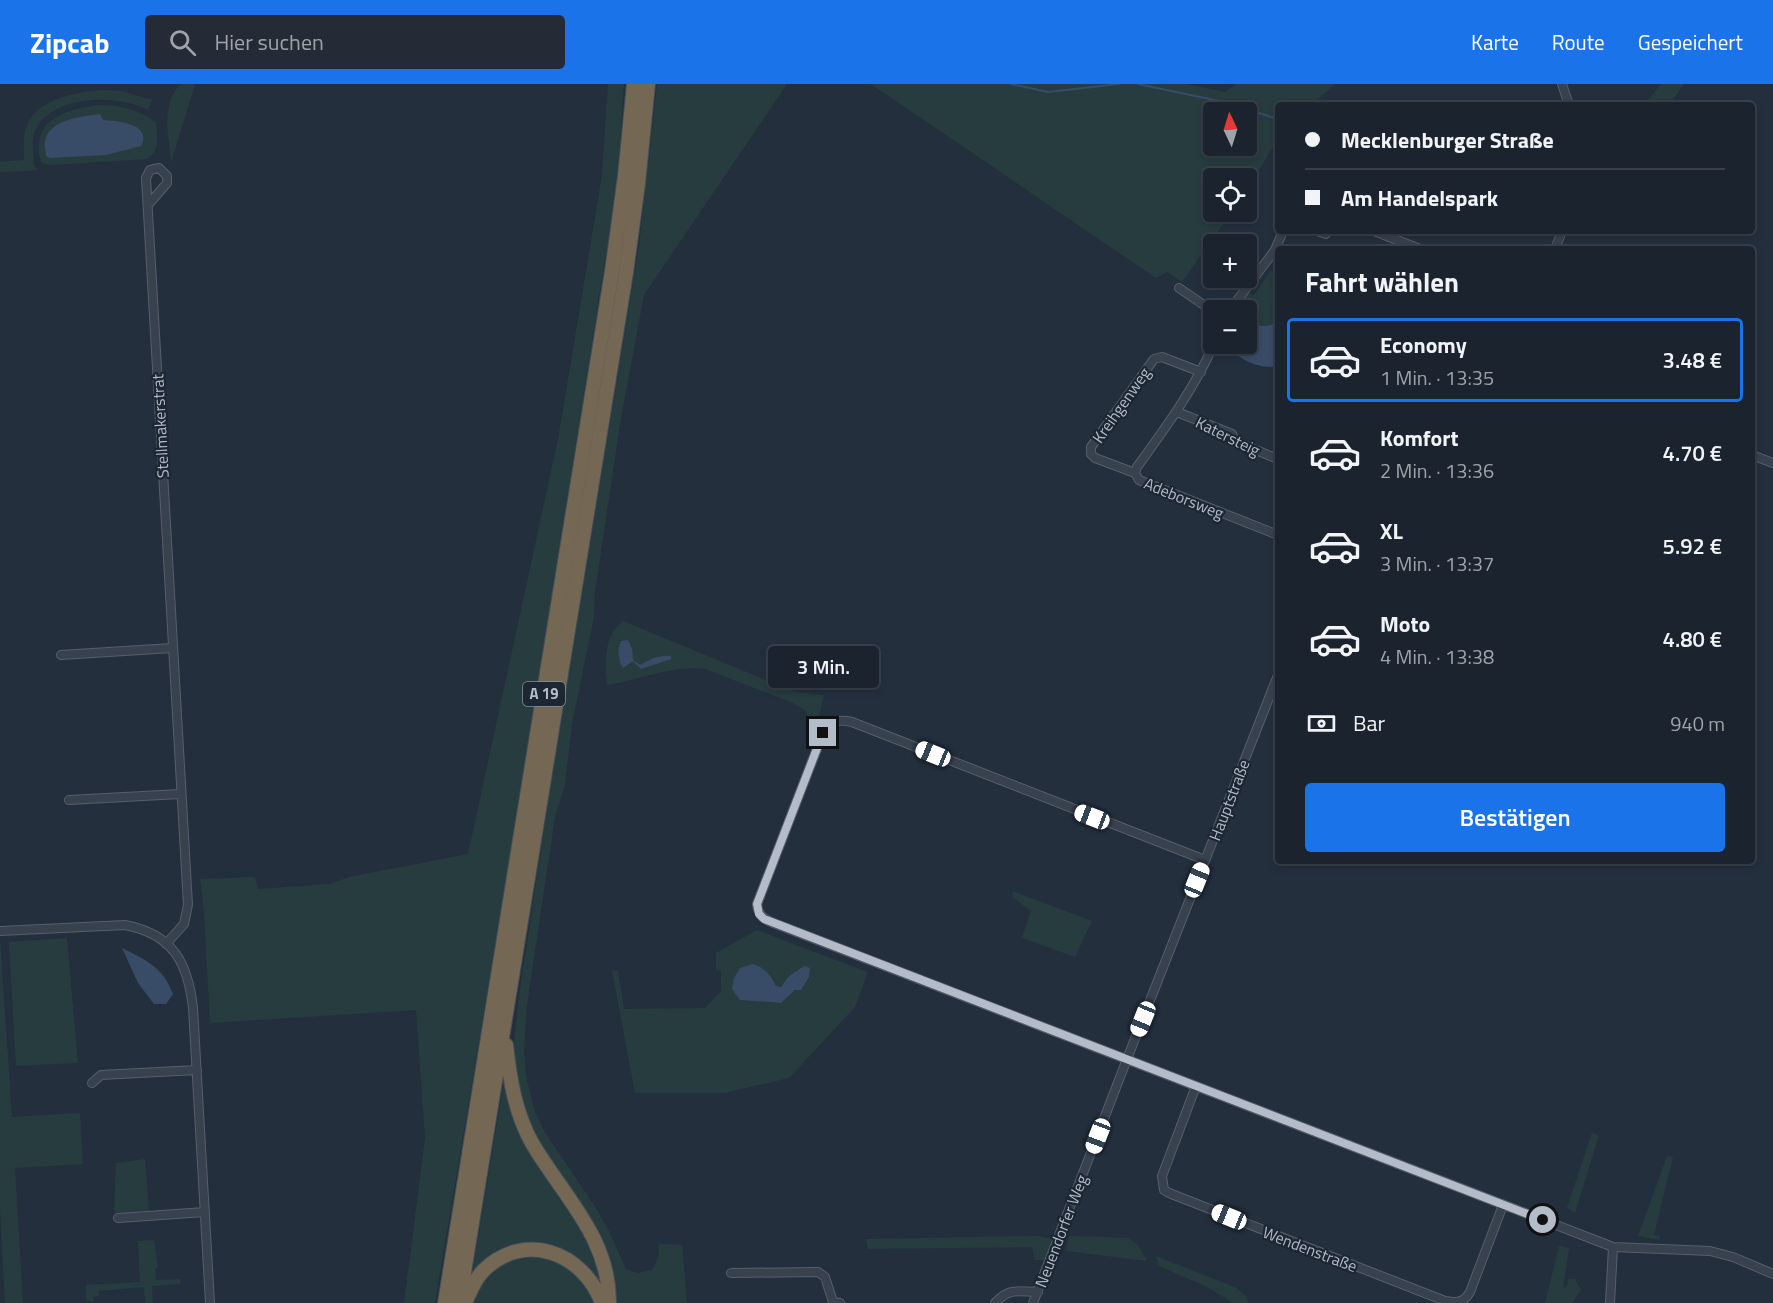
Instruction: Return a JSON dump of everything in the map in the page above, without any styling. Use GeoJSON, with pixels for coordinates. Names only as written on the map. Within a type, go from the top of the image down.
{"type":"FeatureCollection","features":[{"type":"Feature","properties":{"kind":"highway","name":"A 19"},"geometry":{"type":"LineString","coordinates":[[445,1303],[611,283],[634,84]]}},
{"type":"Feature","properties":{"kind":"highway","name":"A 19"},"geometry":{"type":"LineString","coordinates":[[459,1303],[624,285],[638,184],[648,84]]}},
{"type":"Feature","properties":{"kind":"highway"},"geometry":{"type":"LineString","coordinates":[[504,1029],[510,1083],[518,1112],[533,1143],[592,1233],[606,1272],[609,1303]]}},
{"type":"Feature","properties":{"kind":"highway"},"geometry":{"type":"LineString","coordinates":[[465,1303],[473,1284],[493,1262],[515,1252],[540,1250],[563,1257],[575,1264],[591,1281],[602,1303]]}},
{"type":"Feature","properties":{"kind":"street"},"geometry":{"type":"LineString","coordinates":[[1562,84],[1568,102]]}},
{"type":"Feature","properties":{"kind":"street","name":"Stellmakerstrat"},"geometry":{"type":"LineString","coordinates":[[148,204],[188,905],[184,924],[166,944]]}},
{"type":"Feature","properties":{"kind":"street"},"geometry":{"type":"LineString","coordinates":[[1382,234],[1412,246]]}},
{"type":"Feature","properties":{"kind":"street"},"geometry":{"type":"LineString","coordinates":[[1238,300],[1275,250]]}},
{"type":"Feature","properties":{"kind":"street"},"geometry":{"type":"LineString","coordinates":[[1179,288],[1203,304]]}},
{"type":"Feature","properties":{"kind":"street","name":"Adeborsweg"},"geometry":{"type":"LineString","coordinates":[[1209,354],[1177,412],[1135,473],[1139,480],[1275,534]]}},
{"type":"Feature","properties":{"kind":"street","name":"Kreihgenweg"},"geometry":{"type":"LineString","coordinates":[[1135,473],[1095,458],[1091,453],[1091,447],[1154,359],[1162,357],[1201,372]]}},
{"type":"Feature","properties":{"kind":"street","name":"Katersteig"},"geometry":{"type":"LineString","coordinates":[[1177,412],[1232,434],[1236,442],[1275,458]]}},
{"type":"Feature","properties":{"kind":"street"},"geometry":{"type":"LineString","coordinates":[[1755,456],[1773,463]]}},
{"type":"Feature","properties":{"kind":"street"},"geometry":{"type":"LineString","coordinates":[[61,655],[172,648]]}},
{"type":"Feature","properties":{"kind":"street","name":"Hauptstraße"},"geometry":{"type":"LineString","coordinates":[[1127,1059],[1275,683]]}},
{"type":"Feature","properties":{"kind":"street"},"geometry":{"type":"LineString","coordinates":[[1205,861],[852,722],[836,720],[823,733],[757,904],[762,917],[771,922],[1613,1247],[1710,1251],[1733,1257],[1773,1274]]}},
{"type":"Feature","properties":{"kind":"street"},"geometry":{"type":"LineString","coordinates":[[69,800],[180,794]]}},
{"type":"Feature","properties":{"kind":"street"},"geometry":{"type":"LineString","coordinates":[[0,931],[125,925],[144,930],[166,944],[177,955],[189,978],[197,1070],[210,1303]]}},
{"type":"Feature","properties":{"kind":"street","name":"Neuendorfer Weg"},"geometry":{"type":"LineString","coordinates":[[1034,1303],[1127,1059]]}},
{"type":"Feature","properties":{"kind":"street"},"geometry":{"type":"LineString","coordinates":[[92,1083],[101,1076],[197,1070]]}},
{"type":"Feature","properties":{"kind":"street","name":"Wendenstraße"},"geometry":{"type":"LineString","coordinates":[[1196,1086],[1162,1176],[1164,1190],[1349,1264],[1445,1301],[1461,1302],[1470,1292],[1503,1205]]}},
{"type":"Feature","properties":{"kind":"street"},"geometry":{"type":"LineString","coordinates":[[117,1218],[205,1212]]}},
{"type":"Feature","properties":{"kind":"street"},"geometry":{"type":"LineString","coordinates":[[1610,1303],[1613,1247]]}},
{"type":"Feature","properties":{"kind":"street"},"geometry":{"type":"LineString","coordinates":[[731,1273],[818,1272],[825,1277],[833,1302],[840,1303]]}},
{"type":"Feature","properties":{"kind":"street"},"geometry":{"type":"LineString","coordinates":[[995,1303],[1002,1294],[1009,1291],[1038,1292]]}},
{"type":"Feature","properties":{"kind":"green space"},"geometry":{"type":"Polygon","coordinates":[[[181,84],[195,84],[171,163],[168,111],[174,92],[181,84]]]}},
{"type":"Feature","properties":{"kind":"green space"},"geometry":{"type":"Polygon","coordinates":[[[608,84],[624,84],[617,184],[514,833],[435,1303],[404,1303],[425,1138],[416,1010],[210,1023],[200,879],[255,877],[258,889],[330,884],[349,877],[468,854],[558,439],[602,175],[608,84]]]}},
{"type":"Feature","properties":{"kind":"green space"},"geometry":{"type":"Polygon","coordinates":[[[657,84],[787,84],[644,295],[621,418],[595,592],[594,617],[572,724],[565,785],[555,817],[527,1005],[524,1051],[526,1076],[534,1109],[544,1131],[596,1208],[626,1269],[637,1273],[652,1270],[658,1258],[659,1244],[682,1245],[687,1303],[613,1303],[610,1273],[522,1115],[512,1057],[549,796],[639,246],[657,84]]]}},
{"type":"Feature","properties":{"kind":"green space"},"geometry":{"type":"Polygon","coordinates":[[[871,84],[1186,84],[1225,92],[1236,84],[1335,84],[1315,102],[1275,102],[1275,144],[1257,173],[1257,168],[1203,168],[1203,222],[1225,222],[1216,234],[1203,234],[1203,253],[1182,282],[1167,272],[1156,278],[871,84]]]}},
{"type":"Feature","properties":{"kind":"green space"},"geometry":{"type":"Polygon","coordinates":[[[1661,84],[1684,84],[1671,102],[1646,102],[1661,84]]]}},
{"type":"Feature","properties":{"kind":"green space"},"geometry":{"type":"Polygon","coordinates":[[[103,90],[122,91],[152,100],[148,110],[120,101],[104,100],[71,103],[57,109],[45,117],[34,133],[34,166],[38,170],[0,172],[0,162],[24,160],[25,132],[36,112],[56,99],[68,95],[103,90]]]}},
{"type":"Feature","properties":{"kind":"green space"},"geometry":{"type":"Polygon","coordinates":[[[98,105],[128,109],[156,122],[157,142],[151,155],[147,159],[52,165],[42,163],[39,147],[41,134],[45,127],[52,120],[69,111],[98,105]]]}},
{"type":"Feature","properties":{"kind":"green space"},"geometry":{"type":"Polygon","coordinates":[[[1271,270],[1275,273],[1275,324],[1257,326],[1257,300],[1242,300],[1248,292],[1254,295],[1271,270]]]}},
{"type":"Feature","properties":{"kind":"green space"},"geometry":{"type":"Polygon","coordinates":[[[623,621],[795,692],[824,695],[815,732],[805,710],[791,702],[705,669],[680,669],[607,685],[606,659],[609,642],[612,634],[623,621]]]}},
{"type":"Feature","properties":{"kind":"green space"},"geometry":{"type":"Polygon","coordinates":[[[1013,891],[1092,921],[1075,957],[1022,938],[1031,911],[1012,897],[1013,891]]]}},
{"type":"Feature","properties":{"kind":"green space"},"geometry":{"type":"Polygon","coordinates":[[[757,930],[868,972],[855,1007],[789,1078],[725,1093],[635,1093],[612,970],[618,971],[624,1009],[705,1008],[721,991],[721,971],[716,970],[716,953],[757,930]],[[788,977],[782,987],[776,986],[773,978],[740,1000],[781,1003],[795,990],[801,990],[788,977]]]}},
{"type":"Feature","properties":{"kind":"green space"},"geometry":{"type":"Polygon","coordinates":[[[0,938],[12,1117],[80,1113],[83,1164],[15,1168],[23,1303],[5,1303],[0,1210],[0,938]]]}},
{"type":"Feature","properties":{"kind":"green space"},"geometry":{"type":"Polygon","coordinates":[[[67,938],[78,1063],[16,1066],[9,942],[67,938]]]}},
{"type":"Feature","properties":{"kind":"green space"},"geometry":{"type":"Polygon","coordinates":[[[506,1069],[508,1091],[591,1238],[607,1303],[594,1279],[527,1246],[471,1281],[506,1069]]]}},
{"type":"Feature","properties":{"kind":"green space"},"geometry":{"type":"Polygon","coordinates":[[[1592,1133],[1599,1135],[1575,1213],[1567,1208],[1592,1133]]]}},
{"type":"Feature","properties":{"kind":"green space"},"geometry":{"type":"Polygon","coordinates":[[[1667,1156],[1673,1157],[1654,1235],[1660,1236],[1659,1240],[1638,1236],[1667,1156]]]}},
{"type":"Feature","properties":{"kind":"green space"},"geometry":{"type":"Polygon","coordinates":[[[145,1159],[149,1211],[114,1213],[116,1163],[145,1159]]]}},
{"type":"Feature","properties":{"kind":"green space"},"geometry":{"type":"Polygon","coordinates":[[[1038,1236],[1053,1239],[1044,1260],[1035,1260],[1032,1247],[868,1249],[866,1239],[1038,1236]]]}},
{"type":"Feature","properties":{"kind":"green space"},"geometry":{"type":"Polygon","coordinates":[[[1069,1236],[1128,1238],[1138,1245],[1147,1261],[1066,1251],[1069,1236]]]}},
{"type":"Feature","properties":{"kind":"green space"},"geometry":{"type":"Polygon","coordinates":[[[154,1240],[158,1268],[155,1268],[156,1280],[180,1279],[181,1284],[152,1286],[153,1303],[145,1303],[144,1287],[99,1291],[99,1296],[93,1297],[93,1303],[86,1299],[86,1285],[140,1282],[138,1241],[154,1240]]]}},
{"type":"Feature","properties":{"kind":"green space"},"geometry":{"type":"Polygon","coordinates":[[[1559,1246],[1569,1248],[1563,1288],[1567,1287],[1568,1279],[1575,1279],[1581,1290],[1572,1303],[1545,1303],[1559,1246]]]}},
{"type":"Feature","properties":{"kind":"green space"},"geometry":{"type":"Polygon","coordinates":[[[535,1253],[571,1265],[597,1303],[470,1303],[478,1283],[505,1260],[535,1253]]]}},
{"type":"Feature","properties":{"kind":"green space"},"geometry":{"type":"Polygon","coordinates":[[[1156,1256],[1237,1288],[1247,1297],[1248,1303],[1233,1303],[1207,1287],[1159,1266],[1156,1256]]]}},
{"type":"Feature","properties":{"kind":"water"},"geometry":{"type":"Polygon","coordinates":[[[100,114],[103,120],[125,123],[138,128],[143,139],[141,146],[106,155],[50,158],[46,156],[45,142],[52,129],[67,120],[100,114]]]}},
{"type":"Feature","properties":{"kind":"water"},"geometry":{"type":"Polygon","coordinates":[[[1275,324],[1275,366],[1265,367],[1251,363],[1236,354],[1257,354],[1257,326],[1275,324]]]}},
{"type":"Feature","properties":{"kind":"water"},"geometry":{"type":"Polygon","coordinates":[[[628,640],[633,660],[640,665],[658,657],[671,656],[671,659],[641,669],[633,661],[623,668],[619,658],[619,648],[621,641],[628,640]]]}},
{"type":"Feature","properties":{"kind":"water"},"geometry":{"type":"Polygon","coordinates":[[[122,948],[153,965],[164,977],[173,994],[166,1004],[154,1004],[138,983],[122,948]]]}},
{"type":"Feature","properties":{"kind":"water"},"geometry":{"type":"Polygon","coordinates":[[[753,964],[767,972],[776,986],[781,987],[788,977],[804,966],[810,968],[809,977],[801,990],[795,990],[781,1003],[740,1000],[732,989],[734,978],[740,968],[753,964]]]}},
{"type":"Feature","properties":{"kind":"waterway"},"geometry":{"type":"LineString","coordinates":[[1011,84],[1048,92],[1119,84]]}},
{"type":"Feature","properties":{"kind":"waterway"},"geometry":{"type":"LineString","coordinates":[[1138,84],[1224,102],[1275,118]]}},
{"type":"Feature","properties":{"kind":"route"},"geometry":{"type":"LineString","coordinates":[[823,733],[757,904],[759,914],[764,919],[1543,1220]]}}]}
